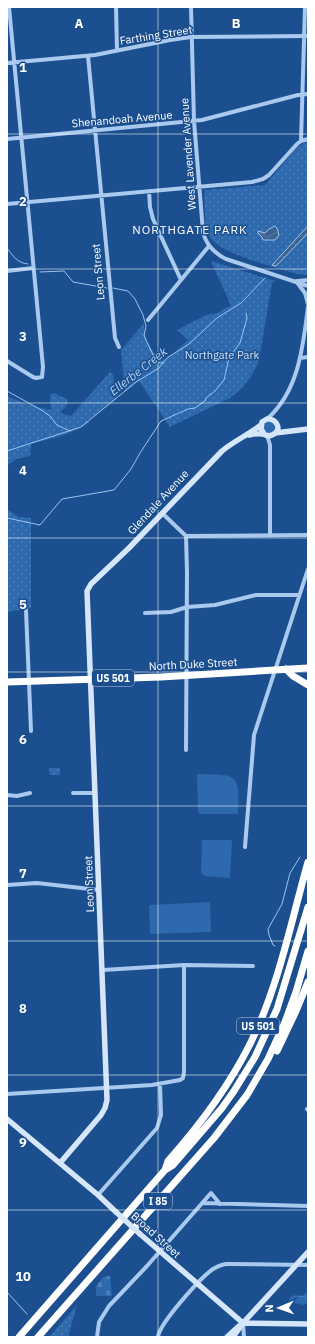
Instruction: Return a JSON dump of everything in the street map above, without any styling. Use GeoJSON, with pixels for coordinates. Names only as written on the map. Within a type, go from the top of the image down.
{"type":"FeatureCollection","features":[{"type":"Feature","properties":{"kind":"highway","name":"North Duke Street"},"geometry":{"type":"LineString","coordinates":[[7,682],[186,676],[308,668]]}},
{"type":"Feature","properties":{"kind":"highway"},"geometry":{"type":"LineString","coordinates":[[286,669],[293,676],[308,685]]}},
{"type":"Feature","properties":{"kind":"highway","name":"US 501"},"geometry":{"type":"LineString","coordinates":[[165,1170],[168,1161],[190,1136],[222,1094],[256,1032],[277,974],[308,862]]}},
{"type":"Feature","properties":{"kind":"highway","name":"I 85"},"geometry":{"type":"LineString","coordinates":[[19,1337],[165,1170],[173,1166],[222,1108],[234,1091],[255,1057],[277,1009],[308,907]]}},
{"type":"Feature","properties":{"kind":"highway","name":"I 85"},"geometry":{"type":"LineString","coordinates":[[38,1337],[214,1138],[247,1095],[268,1059],[288,1012],[308,951]]}},
{"type":"Feature","properties":{"kind":"highway","name":"US 501"},"geometry":{"type":"LineString","coordinates":[[268,1059],[276,1052],[308,982]]}},
{"type":"Feature","properties":{"kind":"street"},"geometry":{"type":"LineString","coordinates":[[7,361],[33,377],[42,377],[43,367],[9,7]]}},
{"type":"Feature","properties":{"kind":"street"},"geometry":{"type":"LineString","coordinates":[[116,7],[117,50]]}},
{"type":"Feature","properties":{"kind":"street","name":"West Lavender Avenue"},"geometry":{"type":"LineString","coordinates":[[191,7],[194,121],[203,232],[209,246]]}},
{"type":"Feature","properties":{"kind":"street"},"geometry":{"type":"LineString","coordinates":[[302,141],[306,36],[305,7]]}},
{"type":"Feature","properties":{"kind":"street","name":"Farthing Street"},"geometry":{"type":"LineString","coordinates":[[7,63],[88,56],[191,37],[306,36]]}},
{"type":"Feature","properties":{"kind":"street","name":"Leon Street"},"geometry":{"type":"LineString","coordinates":[[88,56],[115,338],[119,347]]}},
{"type":"Feature","properties":{"kind":"street","name":"Shenandoah Avenue"},"geometry":{"type":"LineString","coordinates":[[7,139],[194,121],[308,94]]}},
{"type":"Feature","properties":{"kind":"street"},"geometry":{"type":"LineString","coordinates":[[7,204],[252,182],[263,179],[274,171],[294,147],[302,141],[308,139]]}},
{"type":"Feature","properties":{"kind":"street"},"geometry":{"type":"LineString","coordinates":[[149,191],[150,207],[153,219],[181,280]]}},
{"type":"Feature","properties":{"kind":"street"},"geometry":{"type":"LineString","coordinates":[[148,320],[209,246],[226,259],[308,286]]}},
{"type":"Feature","properties":{"kind":"street"},"geometry":{"type":"LineString","coordinates":[[7,271],[33,268]]}},
{"type":"Feature","properties":{"kind":"street"},"geometry":{"type":"LineString","coordinates":[[296,281],[308,280]]}},
{"type":"Feature","properties":{"kind":"street"},"geometry":{"type":"LineString","coordinates":[[296,281],[302,288],[308,304]]}},
{"type":"Feature","properties":{"kind":"street"},"geometry":{"type":"LineString","coordinates":[[270,445],[265,435],[261,431],[261,425],[263,420],[267,419],[278,408],[292,383],[300,358],[308,307]]}},
{"type":"Feature","properties":{"kind":"street"},"geometry":{"type":"LineString","coordinates":[[300,358],[308,357]]}},
{"type":"Feature","properties":{"kind":"street"},"geometry":{"type":"LineString","coordinates":[[270,535],[270,445],[277,430],[276,423],[278,408]]}},
{"type":"Feature","properties":{"kind":"street"},"geometry":{"type":"LineString","coordinates":[[267,419],[272,419],[290,431]]}},
{"type":"Feature","properties":{"kind":"street","name":"Glendale Avenue"},"geometry":{"type":"LineString","coordinates":[[88,588],[129,548],[222,451],[234,441],[247,435],[261,425]]}},
{"type":"Feature","properties":{"kind":"street"},"geometry":{"type":"LineString","coordinates":[[265,435],[308,429]]}},
{"type":"Feature","properties":{"kind":"street","name":"Glendale Avenue"},"geometry":{"type":"LineString","coordinates":[[247,435],[265,435]]}},
{"type":"Feature","properties":{"kind":"street"},"geometry":{"type":"LineString","coordinates":[[162,513],[186,536],[308,535]]}},
{"type":"Feature","properties":{"kind":"street"},"geometry":{"type":"LineString","coordinates":[[186,536],[186,750]]}},
{"type":"Feature","properties":{"kind":"street"},"geometry":{"type":"LineString","coordinates":[[245,847],[254,735],[308,569]]}},
{"type":"Feature","properties":{"kind":"street","name":"Leon Street"},"geometry":{"type":"LineString","coordinates":[[60,1162],[103,1111],[107,1100],[103,970],[86,601],[88,588]]}},
{"type":"Feature","properties":{"kind":"street"},"geometry":{"type":"LineString","coordinates":[[145,613],[171,612],[187,607],[215,605],[256,596],[299,595]]}},
{"type":"Feature","properties":{"kind":"street"},"geometry":{"type":"LineString","coordinates":[[26,610],[31,731]]}},
{"type":"Feature","properties":{"kind":"street"},"geometry":{"type":"LineString","coordinates":[[73,794],[95,793]]}},
{"type":"Feature","properties":{"kind":"street"},"geometry":{"type":"LineString","coordinates":[[7,795],[17,796],[30,794]]}},
{"type":"Feature","properties":{"kind":"street"},"geometry":{"type":"LineString","coordinates":[[7,885],[37,883],[99,890]]}},
{"type":"Feature","properties":{"kind":"street"},"geometry":{"type":"LineString","coordinates":[[7,1094],[160,1084],[183,1078],[184,965]]}},
{"type":"Feature","properties":{"kind":"street"},"geometry":{"type":"LineString","coordinates":[[103,970],[184,965],[253,966]]}},
{"type":"Feature","properties":{"kind":"street"},"geometry":{"type":"LineString","coordinates":[[98,1195],[157,1128],[161,1115],[160,1084]]}},
{"type":"Feature","properties":{"kind":"street","name":"Broad Street"},"geometry":{"type":"LineString","coordinates":[[7,1119],[98,1195],[197,1285],[243,1324]]}},
{"type":"Feature","properties":{"kind":"street"},"geometry":{"type":"LineString","coordinates":[[97,1337],[99,1322],[106,1310],[211,1193],[220,1204]]}},
{"type":"Feature","properties":{"kind":"street"},"geometry":{"type":"LineString","coordinates":[[202,1203],[308,1206]]}},
{"type":"Feature","properties":{"kind":"street"},"geometry":{"type":"LineString","coordinates":[[233,1337],[308,1252]]}},
{"type":"Feature","properties":{"kind":"street"},"geometry":{"type":"LineString","coordinates":[[158,1337],[161,1328],[173,1311],[210,1271],[223,1264],[308,1265]]}},
{"type":"Feature","properties":{"kind":"street"},"geometry":{"type":"LineString","coordinates":[[243,1324],[244,1337]]}},
{"type":"Feature","properties":{"kind":"street"},"geometry":{"type":"LineString","coordinates":[[227,1337],[243,1324],[308,1324]]}},
{"type":"Feature","properties":{"kind":"green space","name":"Northgate Park"},"geometry":{"type":"Polygon","coordinates":[[[308,141],[308,275],[297,274],[234,254],[222,248],[213,241],[208,234],[206,225],[205,190],[265,185],[297,147],[308,141]]]}},
{"type":"Feature","properties":{"kind":"green space","name":"Northgate Park"},"geometry":{"type":"Polygon","coordinates":[[[211,261],[275,281],[272,283],[260,355],[257,366],[250,378],[241,389],[230,398],[170,427],[139,381],[125,392],[121,350],[144,323],[146,337],[152,350],[158,358],[167,359],[188,340],[177,330],[206,315],[218,313],[231,306],[211,261]]]}},
{"type":"Feature","properties":{"kind":"green space"},"geometry":{"type":"Polygon","coordinates":[[[110,372],[113,375],[116,399],[87,421],[90,422],[76,430],[62,436],[31,444],[30,456],[16,459],[7,466],[7,396],[26,404],[51,410],[50,395],[54,393],[67,399],[68,404],[60,413],[71,416],[110,372]]]}},
{"type":"Feature","properties":{"kind":"green space"},"geometry":{"type":"Polygon","coordinates":[[[272,421],[276,428],[273,433],[266,434],[262,425],[263,423],[272,421]]]}},
{"type":"Feature","properties":{"kind":"green space"},"geometry":{"type":"Polygon","coordinates":[[[7,509],[19,517],[31,518],[31,608],[7,612],[7,509]]]}},
{"type":"Feature","properties":{"kind":"green space"},"geometry":{"type":"Polygon","coordinates":[[[49,768],[60,768],[60,775],[50,775],[49,768]]]}},
{"type":"Feature","properties":{"kind":"green space"},"geometry":{"type":"Polygon","coordinates":[[[197,774],[221,775],[228,776],[233,779],[238,790],[238,814],[200,814],[198,812],[197,774]]]}},
{"type":"Feature","properties":{"kind":"green space"},"geometry":{"type":"Polygon","coordinates":[[[202,840],[232,840],[230,878],[205,876],[201,873],[202,840]]]}},
{"type":"Feature","properties":{"kind":"green space"},"geometry":{"type":"Polygon","coordinates":[[[210,902],[211,932],[150,934],[149,905],[210,902]]]}},
{"type":"Feature","properties":{"kind":"green space"},"geometry":{"type":"Polygon","coordinates":[[[110,1276],[112,1296],[96,1296],[96,1286],[103,1277],[110,1276]]]}},
{"type":"Feature","properties":{"kind":"green space"},"geometry":{"type":"Polygon","coordinates":[[[308,1291],[308,1303],[303,1305],[290,1302],[289,1298],[295,1295],[303,1296],[308,1291]]]}},
{"type":"Feature","properties":{"kind":"green space"},"geometry":{"type":"Polygon","coordinates":[[[77,1305],[69,1337],[49,1337],[77,1305]]]}},
{"type":"Feature","properties":{"kind":"water"},"geometry":{"type":"Polygon","coordinates":[[[275,226],[279,235],[275,240],[263,240],[258,231],[265,233],[275,226]]]}},
{"type":"Feature","properties":{"kind":"water"},"geometry":{"type":"Polygon","coordinates":[[[308,226],[308,233],[276,266],[272,265],[308,226]]]}},
{"type":"Feature","properties":{"kind":"waterway"},"geometry":{"type":"LineString","coordinates":[[7,248],[18,261],[28,264]]}},
{"type":"Feature","properties":{"kind":"waterway"},"geometry":{"type":"LineString","coordinates":[[40,272],[64,271],[73,282],[107,288]]}},
{"type":"Feature","properties":{"kind":"waterway","name":"Ellerbe Creek"},"geometry":{"type":"LineString","coordinates":[[7,451],[81,427],[136,382],[159,368],[167,358],[189,344],[217,318],[241,303],[265,278]]}},
{"type":"Feature","properties":{"kind":"waterway"},"geometry":{"type":"LineString","coordinates":[[113,288],[128,291],[135,299],[143,315],[146,326],[144,336],[155,359],[160,363],[164,363]]}},
{"type":"Feature","properties":{"kind":"waterway"},"geometry":{"type":"LineString","coordinates":[[7,518],[40,525],[62,499],[114,490],[131,469],[161,421],[188,409],[195,408],[205,401],[206,398],[215,391],[224,380],[229,358],[240,343],[247,318],[246,313]]}},
{"type":"Feature","properties":{"kind":"waterway"},"geometry":{"type":"LineString","coordinates":[[7,391],[43,411],[50,416],[57,425],[70,431]]}},
{"type":"Feature","properties":{"kind":"waterway"},"geometry":{"type":"LineString","coordinates":[[275,946],[273,945],[268,929],[282,904],[290,873],[300,857]]}},
{"type":"Feature","properties":{"kind":"waterway","name":"Ellerbe Creek"},"geometry":{"type":"LineString","coordinates":[[7,1292],[27,1314]]}},
{"type":"Feature","properties":{"kind":"district","name":"NORTHGATE PARK"},"geometry":{"type":"Point","coordinates":[190,229]}}]}
